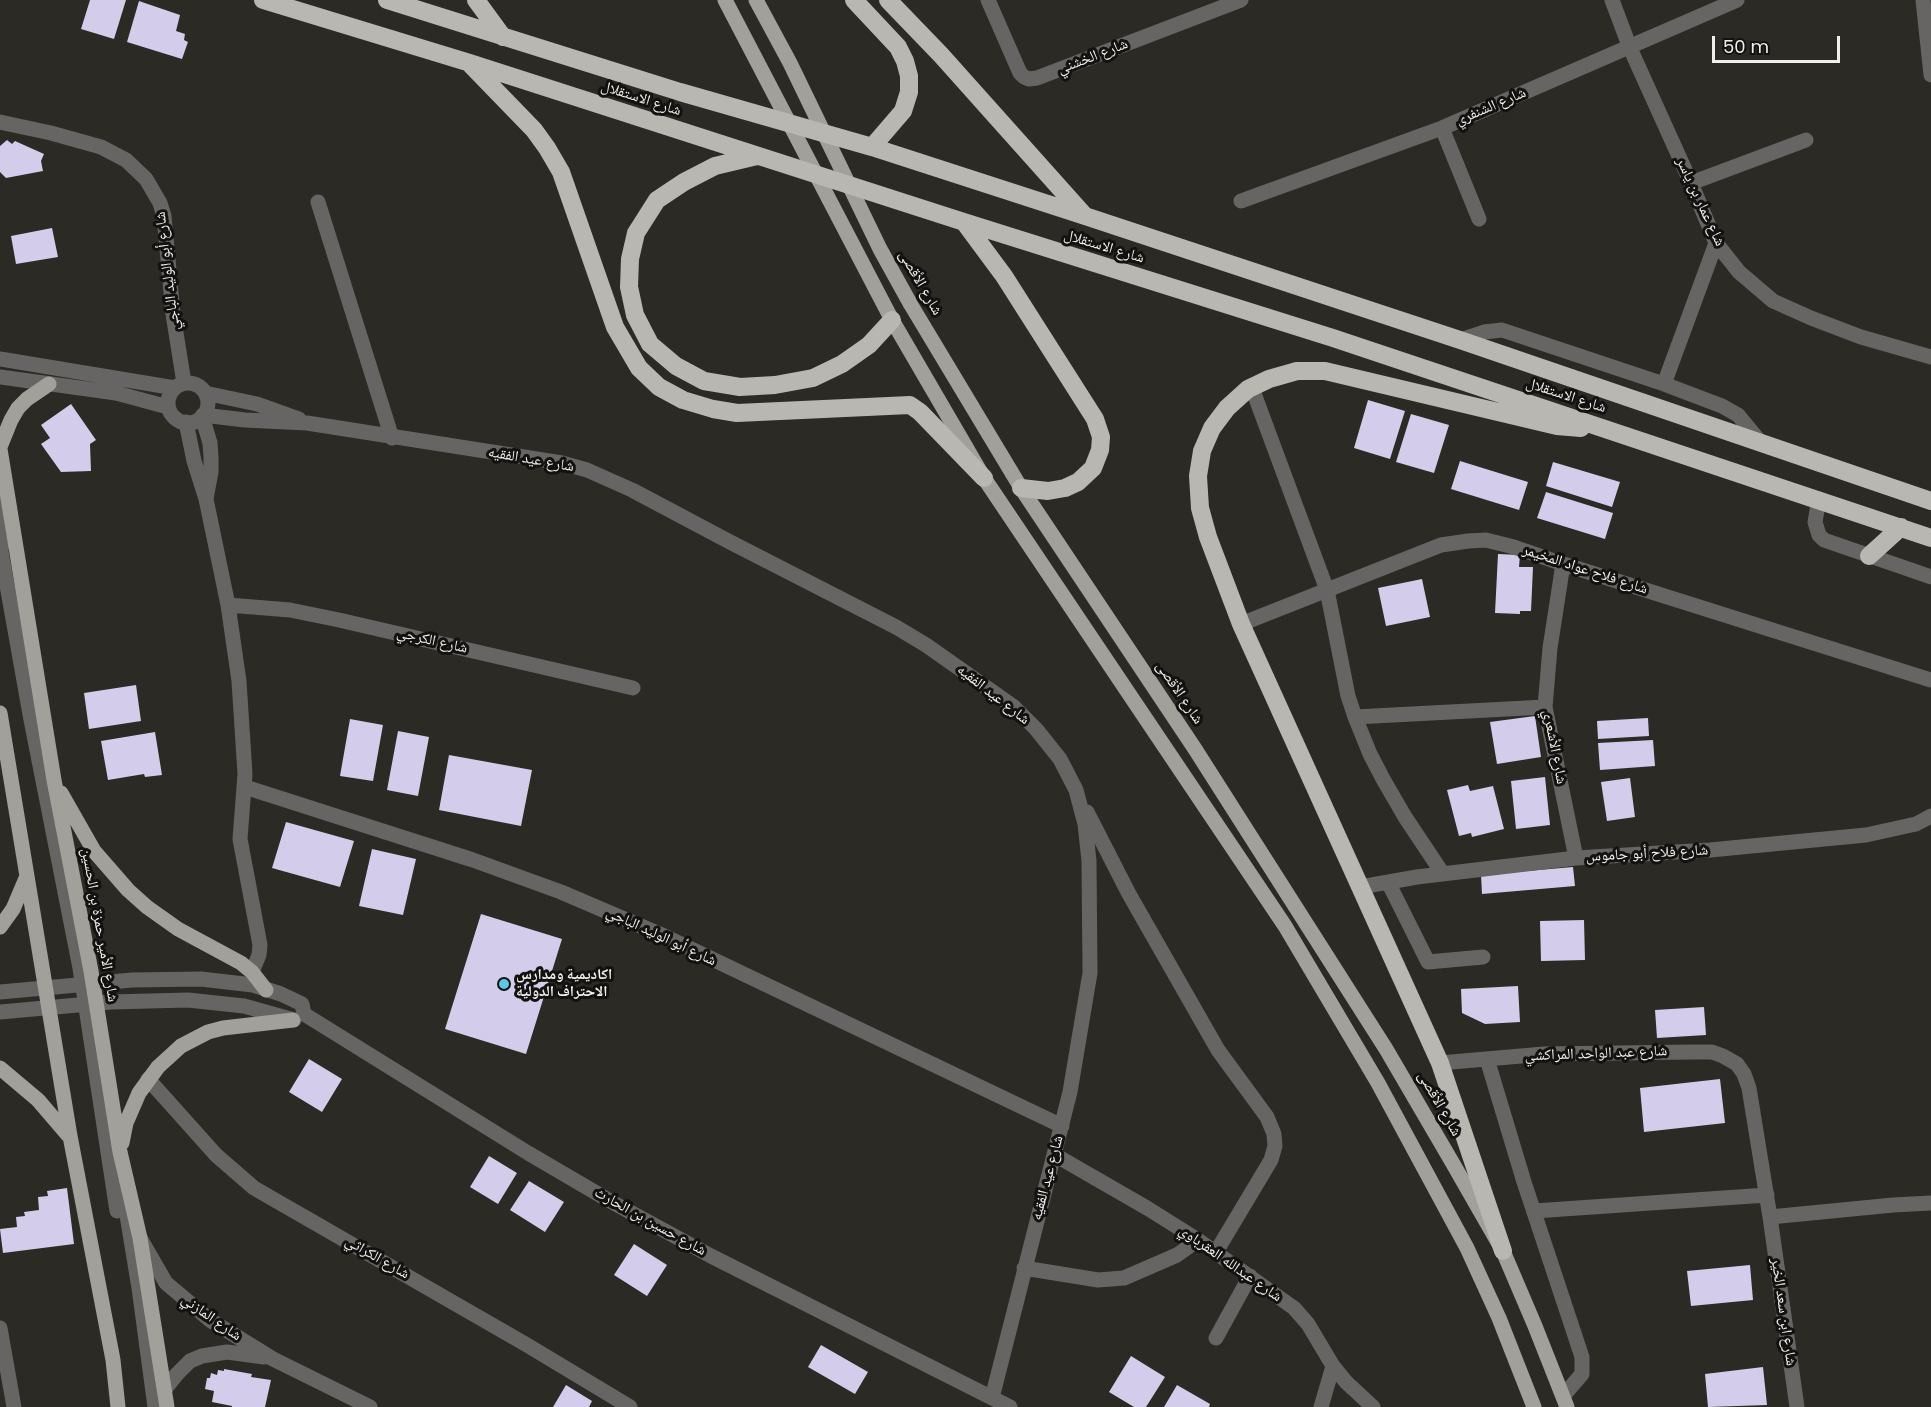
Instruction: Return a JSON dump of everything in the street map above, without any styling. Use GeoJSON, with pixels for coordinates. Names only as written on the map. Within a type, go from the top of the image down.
{"type":"FeatureCollection","features":[{"type":"Feature","properties":{"kind":"highway","name":"شارع الاستقلال"},"geometry":{"type":"LineString","coordinates":[[262,0],[470,63],[1334,338],[1931,538]]}},
{"type":"Feature","properties":{"kind":"highway","name":"شارع الاستقلال"},"geometry":{"type":"LineString","coordinates":[[387,0],[680,92],[872,147],[1085,216],[1460,340],[1931,501]]}},
{"type":"Feature","properties":{"kind":"highway"},"geometry":{"type":"LineString","coordinates":[[476,0],[503,37]]}},
{"type":"Feature","properties":{"kind":"highway"},"geometry":{"type":"LineString","coordinates":[[854,0],[898,47],[909,76],[909,92],[903,111],[872,147]]}},
{"type":"Feature","properties":{"kind":"highway"},"geometry":{"type":"LineString","coordinates":[[888,0],[949,63],[1085,216]]}},
{"type":"Feature","properties":{"kind":"highway"},"geometry":{"type":"LineString","coordinates":[[470,63],[534,130],[552,156],[574,206],[600,290],[615,327],[639,368],[658,387],[684,400],[712,409],[737,412],[910,405],[920,412],[984,478]]}},
{"type":"Feature","properties":{"kind":"highway"},"geometry":{"type":"LineString","coordinates":[[757,156],[715,166],[684,182],[657,200],[636,233],[630,259],[629,287],[635,315],[650,344],[676,366],[704,381],[740,387],[775,385],[813,378],[842,364],[869,345],[892,320]]}},
{"type":"Feature","properties":{"kind":"highway"},"geometry":{"type":"LineString","coordinates":[[964,222],[1004,276],[1095,419],[1101,437],[1100,450],[1093,468],[1078,482],[1065,488],[1048,491],[1022,488]]}},
{"type":"Feature","properties":{"kind":"highway"},"geometry":{"type":"LineString","coordinates":[[1503,1251],[1440,1063],[1241,624],[1208,537],[1200,507],[1198,477],[1202,452],[1212,428],[1227,408],[1252,388],[1269,379],[1297,371],[1325,371],[1557,426],[1610,430]]}},
{"type":"Feature","properties":{"kind":"highway"},"geometry":{"type":"LineString","coordinates":[[1869,556],[1901,527]]}},
{"type":"Feature","properties":{"kind":"main road"},"geometry":{"type":"LineString","coordinates":[[725,0],[892,320],[984,478],[1285,926],[1378,1083],[1467,1248],[1499,1318],[1534,1407]]}},
{"type":"Feature","properties":{"kind":"main road","name":"شارع الأقصى"},"geometry":{"type":"LineString","coordinates":[[756,0],[790,63],[880,249],[911,305],[1022,488],[1195,748],[1386,1049],[1503,1251],[1565,1402]]}},
{"type":"Feature","properties":{"kind":"main road"},"geometry":{"type":"LineString","coordinates":[[0,448],[18,408],[49,384]]}},
{"type":"Feature","properties":{"kind":"main road","name":"شارع الأمير حمزة بن الحسين"},"geometry":{"type":"LineString","coordinates":[[0,448],[54,780],[93,983],[120,1152],[140,1238],[167,1407]]}},
{"type":"Feature","properties":{"kind":"main road"},"geometry":{"type":"LineString","coordinates":[[0,713],[70,1136],[107,1329],[118,1407]]}},
{"type":"Feature","properties":{"kind":"main road"},"geometry":{"type":"LineString","coordinates":[[54,780],[94,851],[128,890],[162,919],[241,963],[252,972],[266,990]]}},
{"type":"Feature","properties":{"kind":"main road"},"geometry":{"type":"LineString","coordinates":[[0,927],[12,909],[27,876]]}},
{"type":"Feature","properties":{"kind":"main road"},"geometry":{"type":"LineString","coordinates":[[120,1152],[126,1124],[139,1093],[158,1066],[181,1046],[208,1032],[223,1028],[298,1017]]}},
{"type":"Feature","properties":{"kind":"main road"},"geometry":{"type":"LineString","coordinates":[[0,1068],[38,1100],[70,1136]]}},
{"type":"Feature","properties":{"kind":"street","name":"شارع الخشني"},"geometry":{"type":"LineString","coordinates":[[988,0],[1020,73],[1029,79],[1037,78],[1241,0]]}},
{"type":"Feature","properties":{"kind":"street","name":"شاع عمار بن ياسر"},"geometry":{"type":"LineString","coordinates":[[1612,0],[1630,48],[1716,243],[1739,272],[1773,301],[1810,318],[1861,338],[1931,357]]}},
{"type":"Feature","properties":{"kind":"street","name":"شارع الشنفري"},"geometry":{"type":"LineString","coordinates":[[1241,201],[1442,128],[1737,0]]}},
{"type":"Feature","properties":{"kind":"street"},"geometry":{"type":"LineString","coordinates":[[1923,0],[1931,75]]}},
{"type":"Feature","properties":{"kind":"street","name":"شارع أبو الوليد الباجي"},"geometry":{"type":"LineString","coordinates":[[0,122],[51,132],[101,147],[126,160],[146,179],[160,203],[164,216],[179,386]]}},
{"type":"Feature","properties":{"kind":"street"},"geometry":{"type":"LineString","coordinates":[[1442,128],[1479,219]]}},
{"type":"Feature","properties":{"kind":"street"},"geometry":{"type":"LineString","coordinates":[[1691,183],[1806,140]]}},
{"type":"Feature","properties":{"kind":"street"},"geometry":{"type":"LineString","coordinates":[[318,202],[392,438]]}},
{"type":"Feature","properties":{"kind":"street"},"geometry":{"type":"LineString","coordinates":[[1664,384],[1716,243]]}},
{"type":"Feature","properties":{"kind":"street"},"geometry":{"type":"LineString","coordinates":[[1460,340],[1484,332],[1502,330],[1664,384],[1722,406],[1738,415],[1762,444]]}},
{"type":"Feature","properties":{"kind":"street"},"geometry":{"type":"LineString","coordinates":[[0,359],[168,407]]}},
{"type":"Feature","properties":{"kind":"street"},"geometry":{"type":"LineString","coordinates":[[0,377],[49,384],[81,381],[179,386],[195,384],[205,393],[208,404],[202,415],[192,422],[186,423],[175,418],[168,407],[169,395],[179,386]]}},
{"type":"Feature","properties":{"kind":"street"},"geometry":{"type":"LineString","coordinates":[[1252,388],[1327,590],[1348,696],[1355,717],[1383,779],[1443,874]]}},
{"type":"Feature","properties":{"kind":"street","name":"شارع عيد الفقيه"},"geometry":{"type":"LineString","coordinates":[[205,393],[257,404],[307,423]]}},
{"type":"Feature","properties":{"kind":"street"},"geometry":{"type":"LineString","coordinates":[[202,415],[210,443],[211,458],[211,479],[206,499]]}},
{"type":"Feature","properties":{"kind":"street","name":"شارع عيد الفقيه"},"geometry":{"type":"LineString","coordinates":[[202,415],[307,423],[562,463],[587,470],[632,490],[869,612],[926,645],[1014,707],[1036,729],[1060,759],[1076,790],[1085,824],[1089,861],[1090,973],[1062,1126],[992,1398]]}},
{"type":"Feature","properties":{"kind":"street"},"geometry":{"type":"LineString","coordinates":[[186,423],[194,461],[206,499],[228,605],[240,692],[245,761],[240,839],[260,945],[252,972]]}},
{"type":"Feature","properties":{"kind":"street"},"geometry":{"type":"LineString","coordinates":[[0,497],[139,1288],[154,1407]]}},
{"type":"Feature","properties":{"kind":"street"},"geometry":{"type":"LineString","coordinates":[[1819,499],[1815,522],[1819,535],[1831,544],[1931,577]]}},
{"type":"Feature","properties":{"kind":"street","name":"شارع فلاح عواد المخيمر"},"geometry":{"type":"LineString","coordinates":[[1241,624],[1441,545],[1468,540],[1486,540],[1931,680]]}},
{"type":"Feature","properties":{"kind":"street"},"geometry":{"type":"LineString","coordinates":[[0,546],[25,688],[83,967]]}},
{"type":"Feature","properties":{"kind":"street","name":"شارع الأشعري"},"geometry":{"type":"LineString","coordinates":[[1563,564],[1550,648],[1545,707],[1576,858]]}},
{"type":"Feature","properties":{"kind":"street","name":"شارع الكرجي"},"geometry":{"type":"LineString","coordinates":[[228,605],[290,610],[339,620],[633,688]]}},
{"type":"Feature","properties":{"kind":"street"},"geometry":{"type":"LineString","coordinates":[[1355,717],[1545,707]]}},
{"type":"Feature","properties":{"kind":"street","name":"شارع أبو الوليد الباجي"},"geometry":{"type":"LineString","coordinates":[[245,787],[473,860],[561,892],[664,936],[1062,1126]]}},
{"type":"Feature","properties":{"kind":"street"},"geometry":{"type":"LineString","coordinates":[[1076,790],[1129,894],[1218,1050],[1268,1117],[1274,1134],[1275,1146],[1271,1160],[1216,1252]]}},
{"type":"Feature","properties":{"kind":"street","name":"شارع فلاح أبو جاموس"},"geometry":{"type":"LineString","coordinates":[[1360,887],[1443,874],[1576,858],[1710,850],[1866,835],[1906,827],[1931,816]]}},
{"type":"Feature","properties":{"kind":"street"},"geometry":{"type":"LineString","coordinates":[[1388,882],[1428,962],[1483,957]]}},
{"type":"Feature","properties":{"kind":"street","name":"شارع حسين بن الحارث"},"geometry":{"type":"LineString","coordinates":[[0,992],[132,980],[201,979],[253,985],[300,1002],[304,1007],[298,1017]]}},
{"type":"Feature","properties":{"kind":"street","name":"شارع حسين بن الحارث"},"geometry":{"type":"LineString","coordinates":[[0,1012],[160,999],[207,1001],[298,1017],[610,1201],[711,1256],[1010,1407]]}},
{"type":"Feature","properties":{"kind":"street"},"geometry":{"type":"LineString","coordinates":[[94,1030],[146,1407]]}},
{"type":"Feature","properties":{"kind":"street","name":"شارع عبد الواحد المراكشي"},"geometry":{"type":"LineString","coordinates":[[1440,1063],[1544,1054],[1712,1052],[1737,1064],[1744,1074]]}},
{"type":"Feature","properties":{"kind":"street"},"geometry":{"type":"LineString","coordinates":[[1487,1059],[1582,1357],[1582,1374],[1565,1402]]}},
{"type":"Feature","properties":{"kind":"street","name":"شارع ابن سعد الخير"},"geometry":{"type":"LineString","coordinates":[[1744,1074],[1749,1088],[1767,1195],[1797,1407]]}},
{"type":"Feature","properties":{"kind":"street","name":"شارع الكراثي"},"geometry":{"type":"LineString","coordinates":[[148,1079],[216,1155],[254,1188],[517,1339],[630,1407]]}},
{"type":"Feature","properties":{"kind":"street","name":"شارع عبدالله العقرباوي"},"geometry":{"type":"LineString","coordinates":[[1055,1155],[1198,1240],[1294,1308],[1322,1344],[1333,1366],[1346,1382],[1373,1407]]}},
{"type":"Feature","properties":{"kind":"street"},"geometry":{"type":"LineString","coordinates":[[1534,1211],[1767,1195]]}},
{"type":"Feature","properties":{"kind":"street"},"geometry":{"type":"LineString","coordinates":[[1770,1217],[1931,1203]]}},
{"type":"Feature","properties":{"kind":"street","name":"شارع المازني"},"geometry":{"type":"LineString","coordinates":[[140,1238],[166,1283],[179,1297],[210,1320],[273,1359],[355,1403],[370,1407]]}},
{"type":"Feature","properties":{"kind":"street"},"geometry":{"type":"LineString","coordinates":[[1024,1268],[1098,1280],[1124,1278],[1177,1255],[1198,1240]]}},
{"type":"Feature","properties":{"kind":"street"},"geometry":{"type":"LineString","coordinates":[[1216,1338],[1250,1276]]}},
{"type":"Feature","properties":{"kind":"street"},"geometry":{"type":"LineString","coordinates":[[0,1328],[14,1407]]}},
{"type":"Feature","properties":{"kind":"street","name":"شارع المازني"},"geometry":{"type":"LineString","coordinates":[[165,1389],[190,1361],[202,1356],[227,1352],[273,1359]]}},
{"type":"Feature","properties":{"kind":"street"},"geometry":{"type":"LineString","coordinates":[[1321,1407],[1333,1366]]}},
{"type":"Feature","properties":{"kind":"building"},"geometry":{"type":"Polygon","coordinates":[[[90,0],[126,0],[114,39],[81,29],[90,0]]]}},
{"type":"Feature","properties":{"kind":"building"},"geometry":{"type":"Polygon","coordinates":[[[139,1],[180,15],[176,31],[185,34],[184,40],[188,42],[182,59],[127,42],[139,1]]]}},
{"type":"Feature","properties":{"kind":"building"},"geometry":{"type":"Polygon","coordinates":[[[7,140],[12,144],[15,141],[44,154],[41,161],[43,171],[6,178],[0,172],[0,146],[7,140]]]}},
{"type":"Feature","properties":{"kind":"building"},"geometry":{"type":"Polygon","coordinates":[[[52,228],[58,257],[16,264],[11,236],[52,228]]]}},
{"type":"Feature","properties":{"kind":"building"},"geometry":{"type":"Polygon","coordinates":[[[1368,400],[1405,411],[1390,459],[1354,448],[1368,400]]]}},
{"type":"Feature","properties":{"kind":"building"},"geometry":{"type":"Polygon","coordinates":[[[71,404],[96,440],[90,444],[91,471],[61,472],[41,444],[50,438],[41,425],[71,404]]]}},
{"type":"Feature","properties":{"kind":"building"},"geometry":{"type":"Polygon","coordinates":[[[1411,414],[1449,425],[1434,473],[1396,462],[1411,414]]]}},
{"type":"Feature","properties":{"kind":"building"},"geometry":{"type":"Polygon","coordinates":[[[1460,461],[1528,482],[1519,510],[1451,489],[1460,461]]]}},
{"type":"Feature","properties":{"kind":"building"},"geometry":{"type":"Polygon","coordinates":[[[1553,462],[1620,482],[1612,507],[1546,486],[1553,462]]]}},
{"type":"Feature","properties":{"kind":"building"},"geometry":{"type":"Polygon","coordinates":[[[1546,492],[1613,513],[1605,539],[1537,518],[1546,492]]]}},
{"type":"Feature","properties":{"kind":"building"},"geometry":{"type":"Polygon","coordinates":[[[1498,554],[1520,555],[1519,567],[1533,567],[1531,611],[1520,611],[1520,614],[1495,613],[1498,554]]]}},
{"type":"Feature","properties":{"kind":"building"},"geometry":{"type":"Polygon","coordinates":[[[1422,579],[1430,617],[1386,626],[1378,588],[1422,579]]]}},
{"type":"Feature","properties":{"kind":"building"},"geometry":{"type":"Polygon","coordinates":[[[136,685],[141,721],[89,729],[84,693],[136,685]]]}},
{"type":"Feature","properties":{"kind":"building"},"geometry":{"type":"Polygon","coordinates":[[[1535,716],[1541,757],[1497,764],[1490,722],[1535,716]]]}},
{"type":"Feature","properties":{"kind":"building"},"geometry":{"type":"Polygon","coordinates":[[[1648,718],[1649,736],[1598,739],[1597,721],[1648,718]]]}},
{"type":"Feature","properties":{"kind":"building"},"geometry":{"type":"Polygon","coordinates":[[[350,719],[383,725],[373,781],[340,776],[350,719]]]}},
{"type":"Feature","properties":{"kind":"building"},"geometry":{"type":"Polygon","coordinates":[[[398,731],[429,737],[418,796],[387,790],[398,731]]]}},
{"type":"Feature","properties":{"kind":"building"},"geometry":{"type":"Polygon","coordinates":[[[155,732],[162,775],[145,777],[144,774],[108,780],[101,741],[155,732]]]}},
{"type":"Feature","properties":{"kind":"building"},"geometry":{"type":"Polygon","coordinates":[[[1653,740],[1655,766],[1600,770],[1598,743],[1653,740]]]}},
{"type":"Feature","properties":{"kind":"building"},"geometry":{"type":"Polygon","coordinates":[[[449,755],[532,770],[521,826],[439,810],[449,755]]]}},
{"type":"Feature","properties":{"kind":"building"},"geometry":{"type":"Polygon","coordinates":[[[1545,777],[1550,825],[1516,829],[1511,781],[1545,777]]]}},
{"type":"Feature","properties":{"kind":"building"},"geometry":{"type":"Polygon","coordinates":[[[1630,778],[1635,817],[1607,821],[1601,782],[1630,778]]]}},
{"type":"Feature","properties":{"kind":"building"},"geometry":{"type":"Polygon","coordinates":[[[1468,785],[1470,791],[1493,786],[1504,829],[1472,837],[1471,833],[1459,836],[1447,790],[1468,785]]]}},
{"type":"Feature","properties":{"kind":"building"},"geometry":{"type":"Polygon","coordinates":[[[286,822],[354,841],[340,887],[272,868],[286,822]]]}},
{"type":"Feature","properties":{"kind":"building"},"geometry":{"type":"Polygon","coordinates":[[[372,849],[416,859],[403,915],[359,906],[372,849]]]}},
{"type":"Feature","properties":{"kind":"building"},"geometry":{"type":"Polygon","coordinates":[[[1573,867],[1575,886],[1482,894],[1481,875],[1573,867]]]}},
{"type":"Feature","properties":{"kind":"building","name":"اكاديمية ومدارس الاحتراف الدولية"},"geometry":{"type":"Polygon","coordinates":[[[481,914],[562,939],[526,1054],[445,1029],[481,914]]]}},
{"type":"Feature","properties":{"kind":"building"},"geometry":{"type":"Polygon","coordinates":[[[1584,920],[1585,960],[1541,961],[1540,921],[1584,920]]]}},
{"type":"Feature","properties":{"kind":"building"},"geometry":{"type":"Polygon","coordinates":[[[1518,986],[1520,1022],[1485,1024],[1462,1013],[1461,989],[1518,986]]]}},
{"type":"Feature","properties":{"kind":"building"},"geometry":{"type":"Polygon","coordinates":[[[1704,1007],[1706,1035],[1657,1038],[1655,1010],[1704,1007]]]}},
{"type":"Feature","properties":{"kind":"building"},"geometry":{"type":"Polygon","coordinates":[[[309,1059],[342,1079],[322,1112],[289,1092],[309,1059]]]}},
{"type":"Feature","properties":{"kind":"building"},"geometry":{"type":"Polygon","coordinates":[[[1720,1079],[1725,1123],[1644,1132],[1640,1088],[1720,1079]]]}},
{"type":"Feature","properties":{"kind":"building"},"geometry":{"type":"Polygon","coordinates":[[[489,1156],[517,1173],[498,1204],[470,1187],[489,1156]]]}},
{"type":"Feature","properties":{"kind":"building"},"geometry":{"type":"Polygon","coordinates":[[[529,1181],[564,1202],[545,1232],[510,1210],[529,1181]]]}},
{"type":"Feature","properties":{"kind":"building"},"geometry":{"type":"Polygon","coordinates":[[[67,1188],[74,1244],[3,1253],[0,1229],[17,1227],[16,1217],[25,1216],[24,1212],[39,1210],[38,1197],[48,1196],[47,1191],[67,1188]]]}},
{"type":"Feature","properties":{"kind":"building"},"geometry":{"type":"Polygon","coordinates":[[[634,1244],[667,1265],[647,1296],[614,1275],[634,1244]]]}},
{"type":"Feature","properties":{"kind":"building"},"geometry":{"type":"Polygon","coordinates":[[[1750,1265],[1753,1300],[1691,1306],[1687,1271],[1750,1265]]]}},
{"type":"Feature","properties":{"kind":"building"},"geometry":{"type":"Polygon","coordinates":[[[821,1345],[868,1372],[855,1394],[808,1367],[821,1345]]]}},
{"type":"Feature","properties":{"kind":"building"},"geometry":{"type":"Polygon","coordinates":[[[1131,1356],[1165,1377],[1146,1407],[1134,1407],[1109,1392],[1131,1356]]]}},
{"type":"Feature","properties":{"kind":"building"},"geometry":{"type":"Polygon","coordinates":[[[1763,1367],[1767,1405],[1708,1407],[1705,1374],[1763,1367]]]}},
{"type":"Feature","properties":{"kind":"building"},"geometry":{"type":"Polygon","coordinates":[[[224,1369],[271,1380],[265,1407],[232,1407],[212,1402],[214,1391],[205,1389],[207,1378],[210,1378],[211,1373],[217,1375],[218,1370],[224,1371],[224,1369]]]}},
{"type":"Feature","properties":{"kind":"building"},"geometry":{"type":"Polygon","coordinates":[[[566,1385],[592,1401],[589,1407],[553,1407],[566,1385]]]}},
{"type":"Feature","properties":{"kind":"building"},"geometry":{"type":"Polygon","coordinates":[[[1177,1385],[1210,1404],[1209,1407],[1164,1407],[1177,1385]]]}},
{"type":"Feature","properties":{"kind":"place","name":"اكاديمية ومدارس الاحتراف الدولية"},"geometry":{"type":"Point","coordinates":[504,984]}}]}
